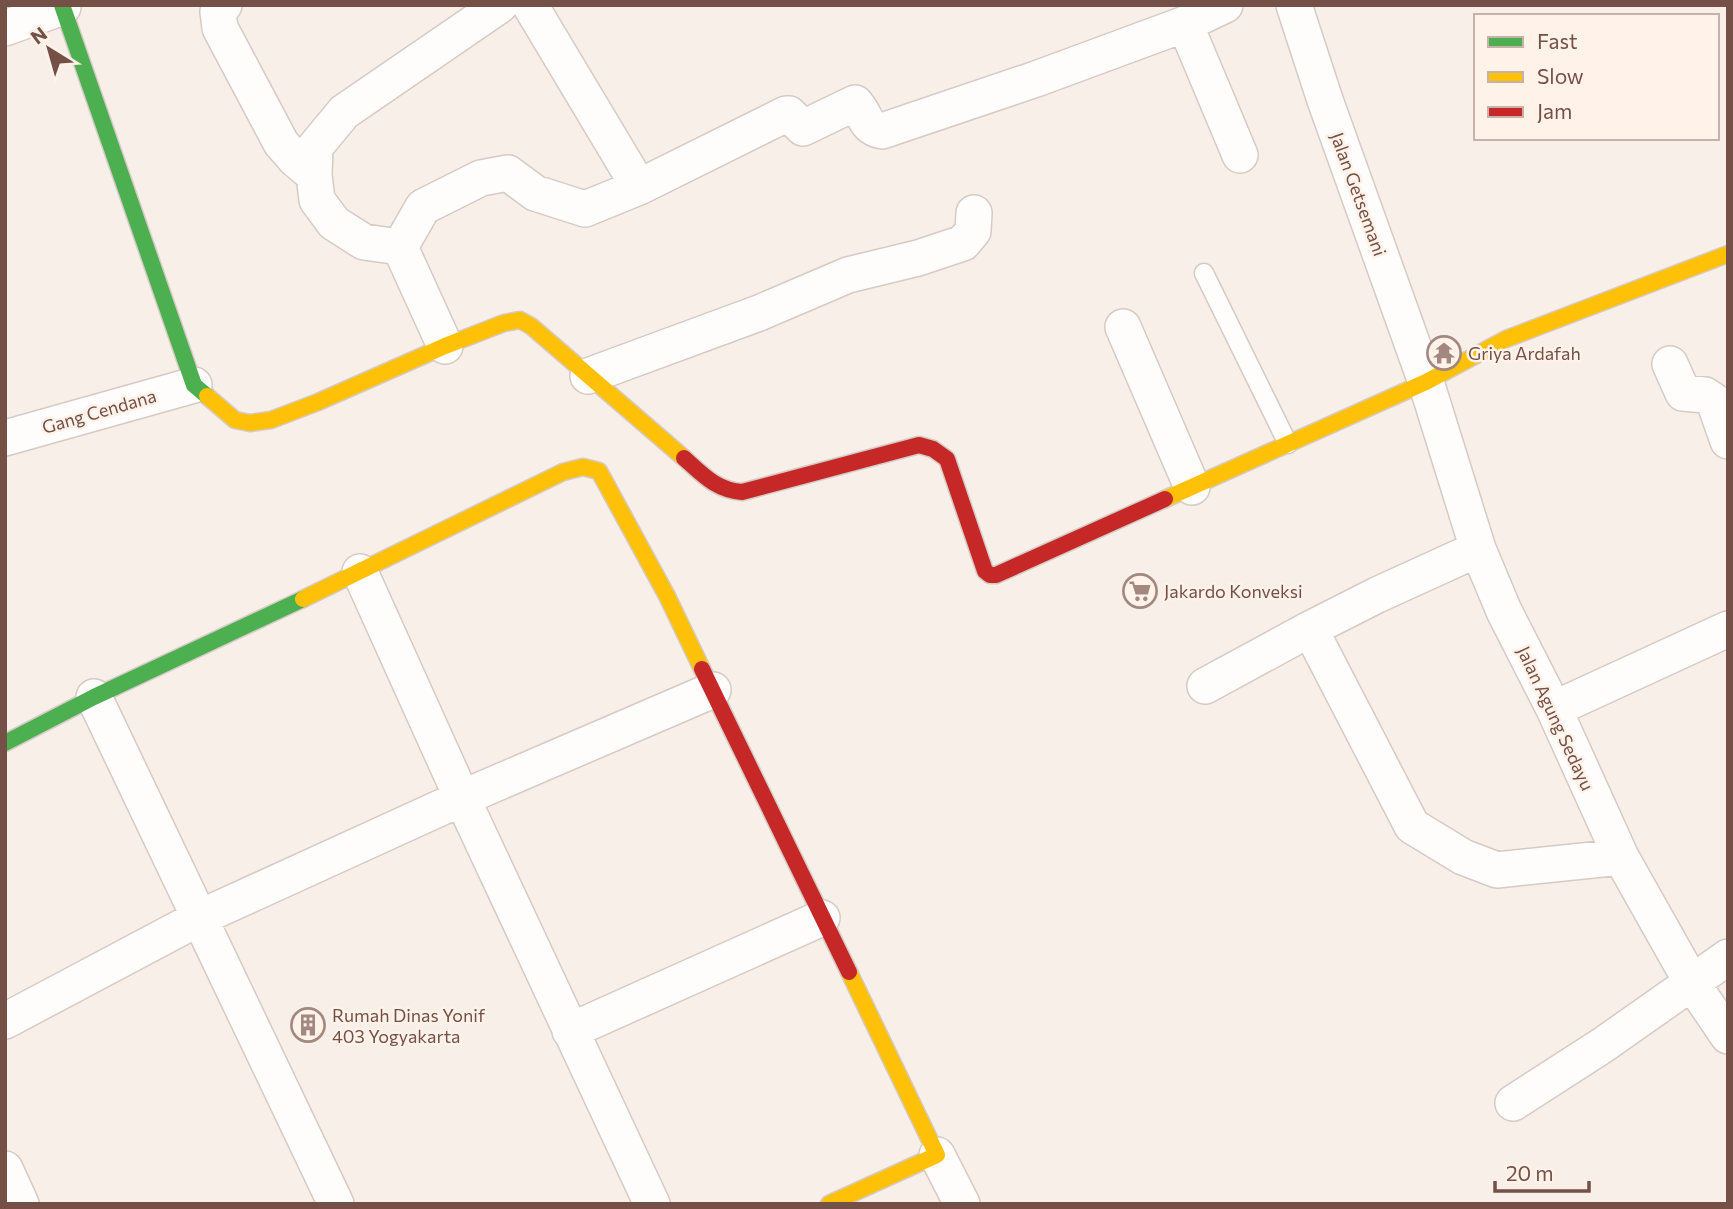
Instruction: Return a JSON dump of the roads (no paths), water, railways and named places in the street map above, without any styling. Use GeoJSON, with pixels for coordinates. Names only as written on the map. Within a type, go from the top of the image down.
{"type":"FeatureCollection","features":[{"type":"Feature","properties":{"kind":"street"},"geometry":{"type":"LineString","coordinates":[[224,5],[218,12],[220,28],[281,143],[314,175]]}},
{"type":"Feature","properties":{"kind":"street"},"geometry":{"type":"LineString","coordinates":[[400,247],[364,242],[334,223],[317,200],[315,147],[344,112],[500,5]]}},
{"type":"Feature","properties":{"kind":"street"},"geometry":{"type":"LineString","coordinates":[[530,5],[639,187]]}},
{"type":"Feature","properties":{"kind":"street"},"geometry":{"type":"LineString","coordinates":[[400,247],[423,207],[481,178],[508,173],[535,193],[585,209],[639,187],[786,114],[803,128],[855,103],[867,124],[882,131],[1036,79],[1185,24],[1225,5]]}},
{"type":"Feature","properties":{"kind":"street","name":"Jalan Getsemani"},"geometry":{"type":"LineString","coordinates":[[1294,5],[1325,100],[1426,382]]}},
{"type":"Feature","properties":{"kind":"street"},"geometry":{"type":"LineString","coordinates":[[5,28],[62,6],[194,385],[234,420],[250,423],[271,420],[445,346],[504,323],[520,320],[531,326],[715,485],[731,491],[742,492],[919,445],[933,449],[947,459],[985,571],[990,575],[996,575],[1426,382],[1506,339],[1728,254]]}},
{"type":"Feature","properties":{"kind":"street"},"geometry":{"type":"LineString","coordinates":[[1185,24],[1240,155]]}},
{"type":"Feature","properties":{"kind":"street"},"geometry":{"type":"LineString","coordinates":[[589,376],[759,313],[848,275],[919,258],[963,243],[973,231],[974,213]]}},
{"type":"Feature","properties":{"kind":"street"},"geometry":{"type":"LineString","coordinates":[[400,247],[445,346]]}},
{"type":"Feature","properties":{"kind":"street"},"geometry":{"type":"LineString","coordinates":[[1123,327],[1192,487]]}},
{"type":"Feature","properties":{"kind":"street"},"geometry":{"type":"LineString","coordinates":[[1670,364],[1683,393],[1705,396],[1714,401],[1728,441]]}},
{"type":"Feature","properties":{"kind":"street","name":"Jalan Agung Sedayu"},"geometry":{"type":"LineString","coordinates":[[1426,382],[1478,549],[1504,611],[1554,709],[1621,857],[1692,983],[1728,1036]]}},
{"type":"Feature","properties":{"kind":"street","name":"Gang Cendana"},"geometry":{"type":"LineString","coordinates":[[5,438],[194,385]]}},
{"type":"Feature","properties":{"kind":"street"},"geometry":{"type":"LineString","coordinates":[[5,743],[94,697],[360,572],[563,472],[583,467],[599,471],[667,596],[962,1204]]}},
{"type":"Feature","properties":{"kind":"street"},"geometry":{"type":"LineString","coordinates":[[1205,686],[1377,595],[1478,549]]}},
{"type":"Feature","properties":{"kind":"street"},"geometry":{"type":"LineString","coordinates":[[360,572],[462,798],[652,1204]]}},
{"type":"Feature","properties":{"kind":"street"},"geometry":{"type":"LineString","coordinates":[[1310,629],[1412,826],[1463,857],[1497,870],[1621,857]]}},
{"type":"Feature","properties":{"kind":"street"},"geometry":{"type":"LineString","coordinates":[[1554,709],[1728,629]]}},
{"type":"Feature","properties":{"kind":"street"},"geometry":{"type":"LineString","coordinates":[[5,1021],[200,918],[462,798],[713,690]]}},
{"type":"Feature","properties":{"kind":"street"},"geometry":{"type":"LineString","coordinates":[[94,697],[336,1204]]}},
{"type":"Feature","properties":{"kind":"street"},"geometry":{"type":"LineString","coordinates":[[570,1031],[822,918]]}},
{"type":"Feature","properties":{"kind":"street"},"geometry":{"type":"LineString","coordinates":[[1513,1103],[1603,1045],[1728,957]]}},
{"type":"Feature","properties":{"kind":"street"},"geometry":{"type":"LineString","coordinates":[[829,1204],[937,1155]]}},
{"type":"Feature","properties":{"kind":"street"},"geometry":{"type":"LineString","coordinates":[[5,1169],[22,1204]]}},
{"type":"Feature","properties":{"kind":"lane"},"geometry":{"type":"LineString","coordinates":[[1204,273],[1288,444]]}},
{"type":"Feature","properties":{"kind":"place","name":"Griya Ardafah"},"geometry":{"type":"Point","coordinates":[1444,353]}},
{"type":"Feature","properties":{"kind":"place","name":"Jakardo Konveksi"},"geometry":{"type":"Point","coordinates":[1140,591]}},
{"type":"Feature","properties":{"kind":"place","name":"Rumah Dinas Yonif 403 Yogyakarta"},"geometry":{"type":"Point","coordinates":[308,1025]}}]}
